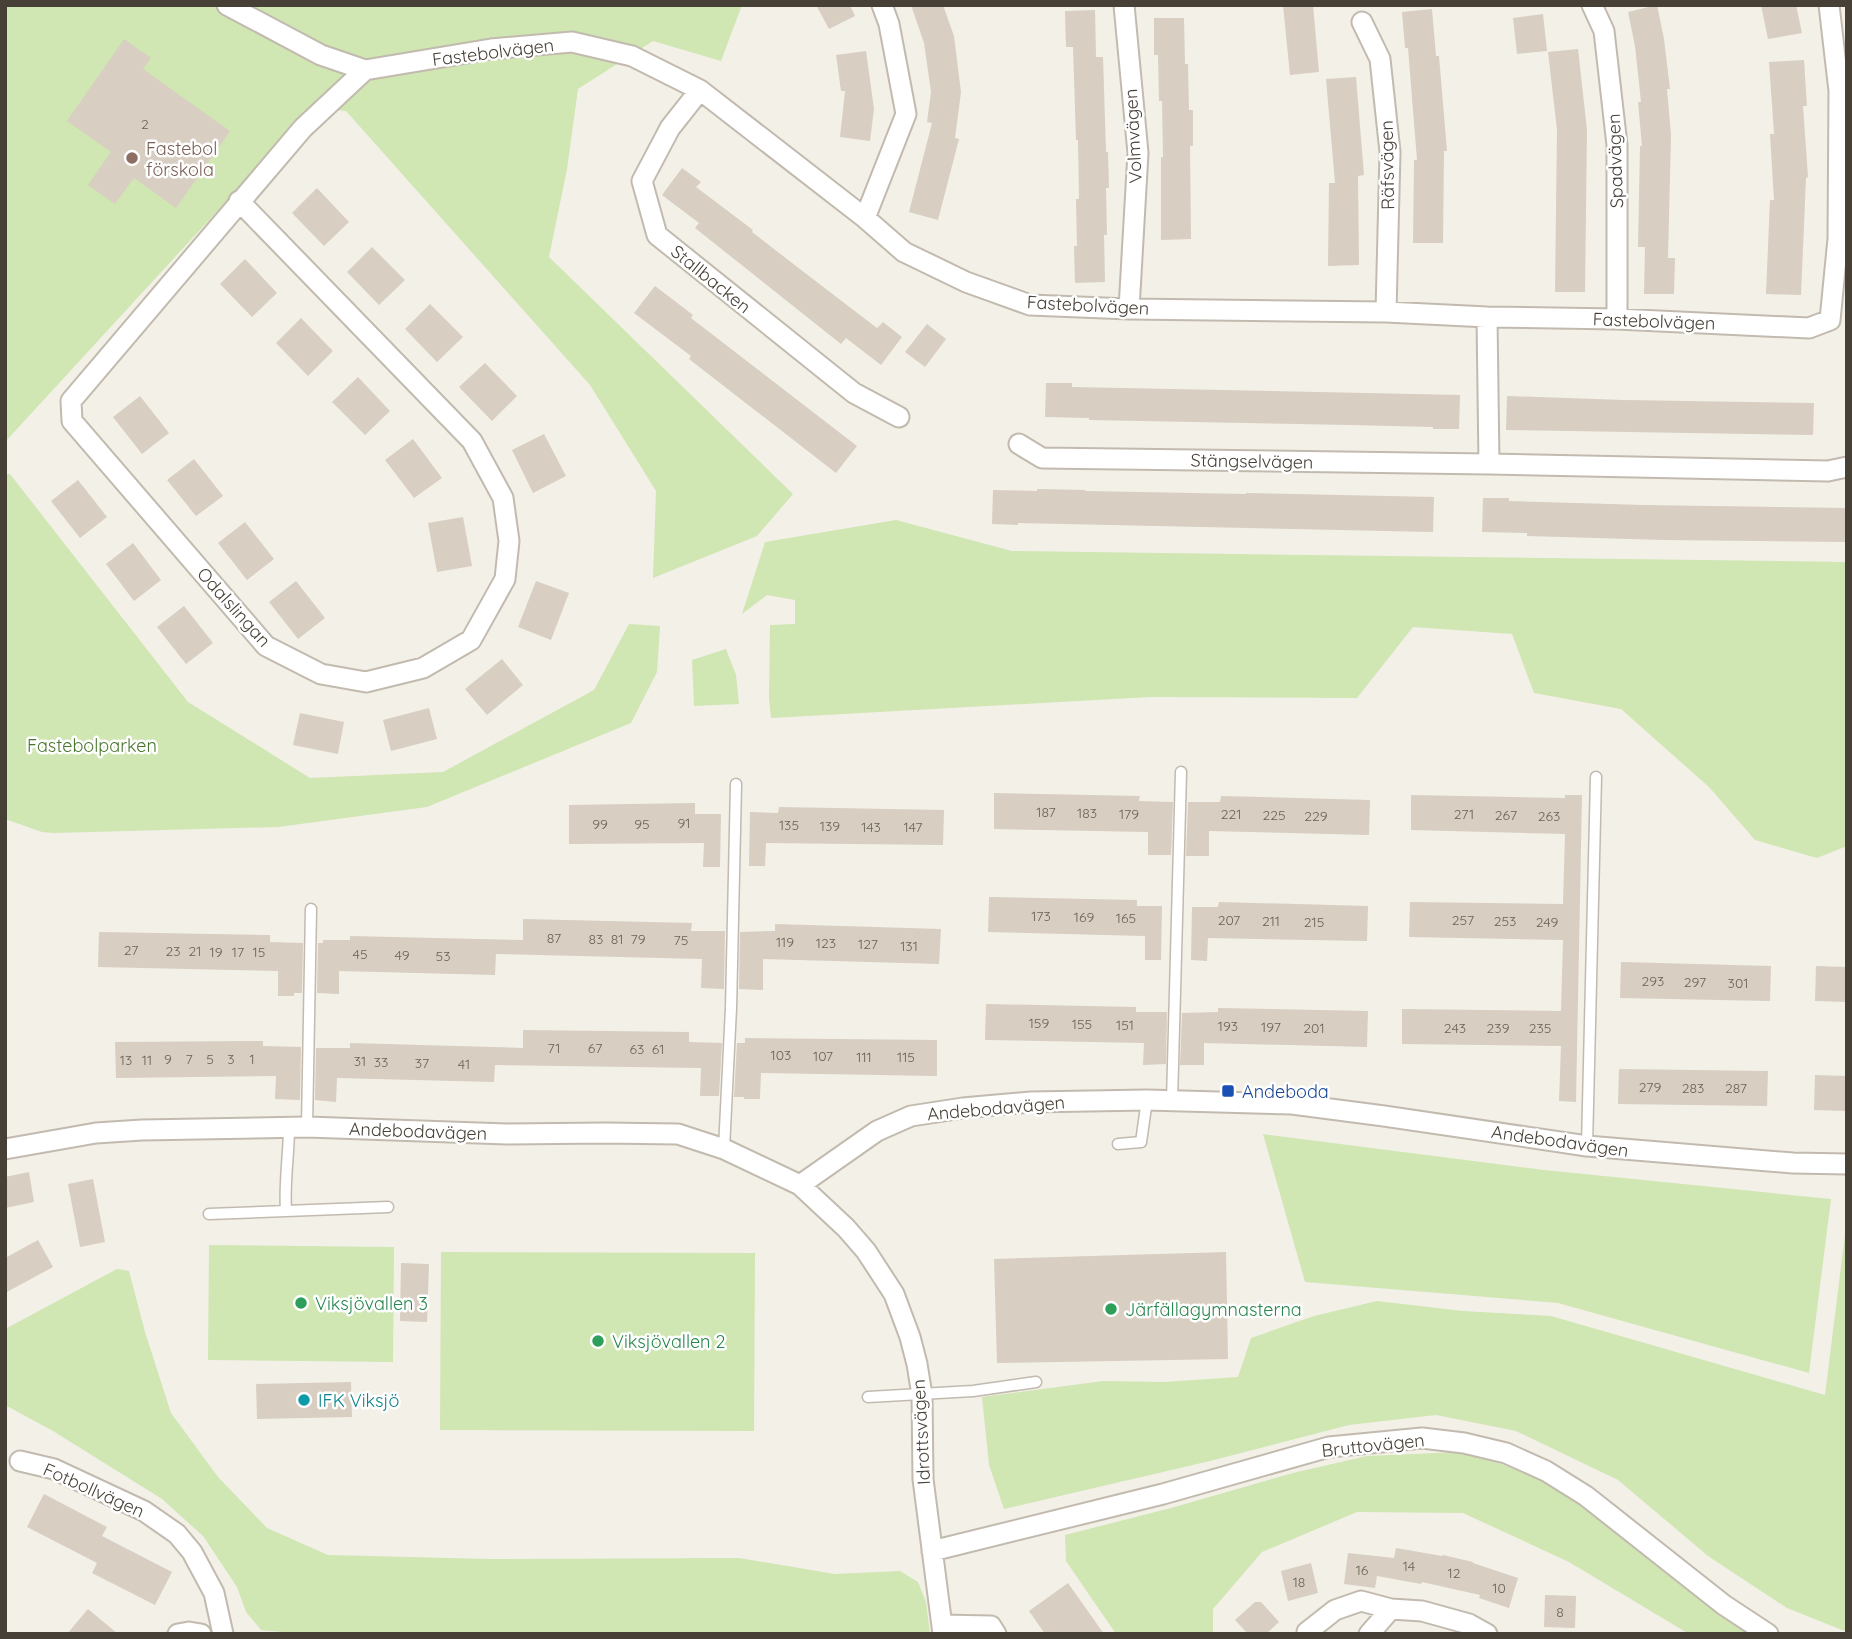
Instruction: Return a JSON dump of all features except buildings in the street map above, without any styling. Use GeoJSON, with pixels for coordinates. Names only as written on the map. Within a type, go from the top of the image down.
{"type":"FeatureCollection","features":[{"type":"Feature","properties":{"kind":"street","name":"Fastebolvägen"},"geometry":{"type":"LineString","coordinates":[[227,5],[321,55],[365,70],[491,49],[572,42],[632,56],[700,90],[865,218],[904,252],[966,282],[1030,305],[1386,312],[1808,328],[1830,320],[1838,239],[1839,91],[1829,5]]}},
{"type":"Feature","properties":{"kind":"street"},"geometry":{"type":"LineString","coordinates":[[865,218],[906,114],[889,24],[882,5]]}},
{"type":"Feature","properties":{"kind":"street","name":"Volmvägen"},"geometry":{"type":"LineString","coordinates":[[1124,5],[1138,153],[1129,309]]}},
{"type":"Feature","properties":{"kind":"street","name":"Spadvägen"},"geometry":{"type":"LineString","coordinates":[[1592,5],[1604,30],[1617,145],[1617,319]]}},
{"type":"Feature","properties":{"kind":"street","name":"Räfsvägen"},"geometry":{"type":"LineString","coordinates":[[1362,22],[1380,59],[1390,152],[1386,312]]}},
{"type":"Feature","properties":{"kind":"street","name":"Odalslingan"},"geometry":{"type":"LineString","coordinates":[[239,201],[472,441],[503,498],[509,541],[505,579],[471,640],[423,668],[366,682],[321,674],[266,646],[72,421],[71,401],[239,201],[303,128],[365,70]]}},
{"type":"Feature","properties":{"kind":"street","name":"Stallbacken"},"geometry":{"type":"LineString","coordinates":[[700,90],[670,128],[642,181],[657,235],[854,393],[899,417]]}},
{"type":"Feature","properties":{"kind":"street"},"geometry":{"type":"LineString","coordinates":[[1487,317],[1489,464]]}},
{"type":"Feature","properties":{"kind":"street","name":"Stängselvägen"},"geometry":{"type":"LineString","coordinates":[[1018,443],[1042,458],[1828,471],[1847,467]]}},
{"type":"Feature","properties":{"kind":"street","name":"Andebodavägen"},"geometry":{"type":"LineString","coordinates":[[5,1149],[122,1130],[298,1127],[507,1134],[678,1134],[724,1149],[800,1185],[877,1131],[911,1116],[1031,1102],[1147,1100],[1292,1104],[1587,1146],[1793,1163],[1847,1164]]}},
{"type":"Feature","properties":{"kind":"street","name":"Idrottsvägen"},"geometry":{"type":"LineString","coordinates":[[800,1185],[846,1228],[866,1251],[894,1294],[910,1337],[922,1395],[923,1479],[943,1629]]}},
{"type":"Feature","properties":{"kind":"street","name":"Bruttovägen"},"geometry":{"type":"LineString","coordinates":[[932,1552],[1163,1494],[1329,1447],[1422,1438],[1464,1443],[1506,1453],[1546,1471],[1586,1496],[1724,1605],[1768,1634]]}},
{"type":"Feature","properties":{"kind":"street","name":"Fotbollvägen"},"geometry":{"type":"LineString","coordinates":[[20,1461],[54,1469],[145,1511],[177,1534],[192,1552],[214,1593],[223,1634]]}},
{"type":"Feature","properties":{"kind":"street"},"geometry":{"type":"LineString","coordinates":[[1307,1634],[1335,1610],[1361,1601],[1391,1609],[1422,1611],[1469,1624],[1487,1634]]}},
{"type":"Feature","properties":{"kind":"street"},"geometry":{"type":"LineString","coordinates":[[1369,1634],[1391,1609]]}},
{"type":"Feature","properties":{"kind":"street"},"geometry":{"type":"LineString","coordinates":[[943,1629],[991,1626],[996,1634]]}},
{"type":"Feature","properties":{"kind":"street"},"geometry":{"type":"LineString","coordinates":[[178,1634],[201,1634]]}},
{"type":"Feature","properties":{"kind":"lane"},"geometry":{"type":"LineString","coordinates":[[1172,1101],[1181,772]]}},
{"type":"Feature","properties":{"kind":"lane"},"geometry":{"type":"LineString","coordinates":[[1587,1146],[1596,777]]}},
{"type":"Feature","properties":{"kind":"lane"},"geometry":{"type":"LineString","coordinates":[[724,1149],[731,1009],[736,784]]}},
{"type":"Feature","properties":{"kind":"lane"},"geometry":{"type":"LineString","coordinates":[[286,1211],[289,1147],[298,1127],[311,909]]}},
{"type":"Feature","properties":{"kind":"lane"},"geometry":{"type":"LineString","coordinates":[[1118,1144],[1141,1142],[1147,1100]]}},
{"type":"Feature","properties":{"kind":"lane"},"geometry":{"type":"LineString","coordinates":[[209,1214],[388,1207]]}},
{"type":"Feature","properties":{"kind":"lane"},"geometry":{"type":"LineString","coordinates":[[868,1397],[973,1391],[1036,1382]]}},
{"type":"Feature","properties":{"kind":"green space"},"geometry":{"type":"Polygon","coordinates":[[[5,5],[742,5],[721,61],[653,41],[578,89],[567,169],[549,257],[793,494],[757,536],[653,578],[656,491],[590,385],[346,111],[312,108],[5,442],[5,5]]]}},
{"type":"Feature","properties":{"kind":"green space","name":"Fastebolparken"},"geometry":{"type":"Polygon","coordinates":[[[5,474],[10,474],[188,702],[310,778],[443,772],[594,690],[629,624],[660,626],[657,672],[631,723],[427,807],[278,827],[42,832],[5,819],[5,474]]]}},
{"type":"Feature","properties":{"kind":"green space"},"geometry":{"type":"Polygon","coordinates":[[[896,520],[1012,551],[1847,562],[1847,846],[1817,858],[1755,840],[1709,787],[1621,709],[1534,693],[1512,634],[1413,627],[1357,698],[1150,697],[771,718],[770,625],[795,624],[795,600],[767,595],[742,614],[765,542],[896,520]]]}},
{"type":"Feature","properties":{"kind":"green space"},"geometry":{"type":"Polygon","coordinates":[[[726,649],[736,675],[739,704],[694,706],[692,660],[726,649]]]}},
{"type":"Feature","properties":{"kind":"green space"},"geometry":{"type":"Polygon","coordinates":[[[1263,1134],[1544,1170],[1831,1199],[1809,1373],[1558,1303],[1305,1282],[1263,1134]]]}},
{"type":"Feature","properties":{"kind":"green space"},"geometry":{"type":"Polygon","coordinates":[[[1847,1218],[1847,1632],[1787,1608],[1708,1556],[1618,1480],[1516,1431],[1436,1415],[1349,1425],[1004,1509],[989,1465],[982,1397],[1103,1381],[1164,1382],[1238,1377],[1251,1338],[1314,1316],[1377,1301],[1463,1311],[1551,1316],[1825,1395],[1847,1218]]]}},
{"type":"Feature","properties":{"kind":"green space","name":"Viksjövallen 3"},"geometry":{"type":"Polygon","coordinates":[[[209,1245],[394,1247],[393,1362],[208,1360],[209,1245]]]}},
{"type":"Feature","properties":{"kind":"green space","name":"Viksjövallen 2"},"geometry":{"type":"Polygon","coordinates":[[[441,1252],[755,1253],[754,1431],[440,1430],[441,1252]]]}},
{"type":"Feature","properties":{"kind":"green space"},"geometry":{"type":"Polygon","coordinates":[[[117,1269],[129,1271],[171,1413],[218,1477],[267,1528],[328,1555],[490,1559],[739,1558],[835,1574],[900,1571],[918,1582],[926,1602],[930,1634],[303,1634],[261,1630],[246,1612],[237,1587],[203,1536],[162,1499],[53,1431],[5,1405],[5,1329],[117,1269]]]}},
{"type":"Feature","properties":{"kind":"green space"},"geometry":{"type":"Polygon","coordinates":[[[1459,1452],[1543,1476],[1752,1634],[1689,1634],[1569,1562],[1463,1513],[1357,1512],[1262,1552],[1213,1609],[1213,1634],[1116,1634],[1066,1561],[1065,1535],[1293,1473],[1367,1456],[1459,1452]]]}},
{"type":"Feature","properties":{"kind":"place","name":"Fastebol förskola"},"geometry":{"type":"Point","coordinates":[132,158]}},
{"type":"Feature","properties":{"kind":"place","name":"Andeboda"},"geometry":{"type":"Point","coordinates":[1228,1091]}},
{"type":"Feature","properties":{"kind":"place","name":"Viksjövallen 3"},"geometry":{"type":"Point","coordinates":[301,1303]}},
{"type":"Feature","properties":{"kind":"place","name":"Järfällagymnasterna"},"geometry":{"type":"Point","coordinates":[1111,1309]}},
{"type":"Feature","properties":{"kind":"place","name":"Viksjövallen 2"},"geometry":{"type":"Point","coordinates":[598,1341]}},
{"type":"Feature","properties":{"kind":"place","name":"IFK Viksjö"},"geometry":{"type":"Point","coordinates":[304,1400]}}]}
